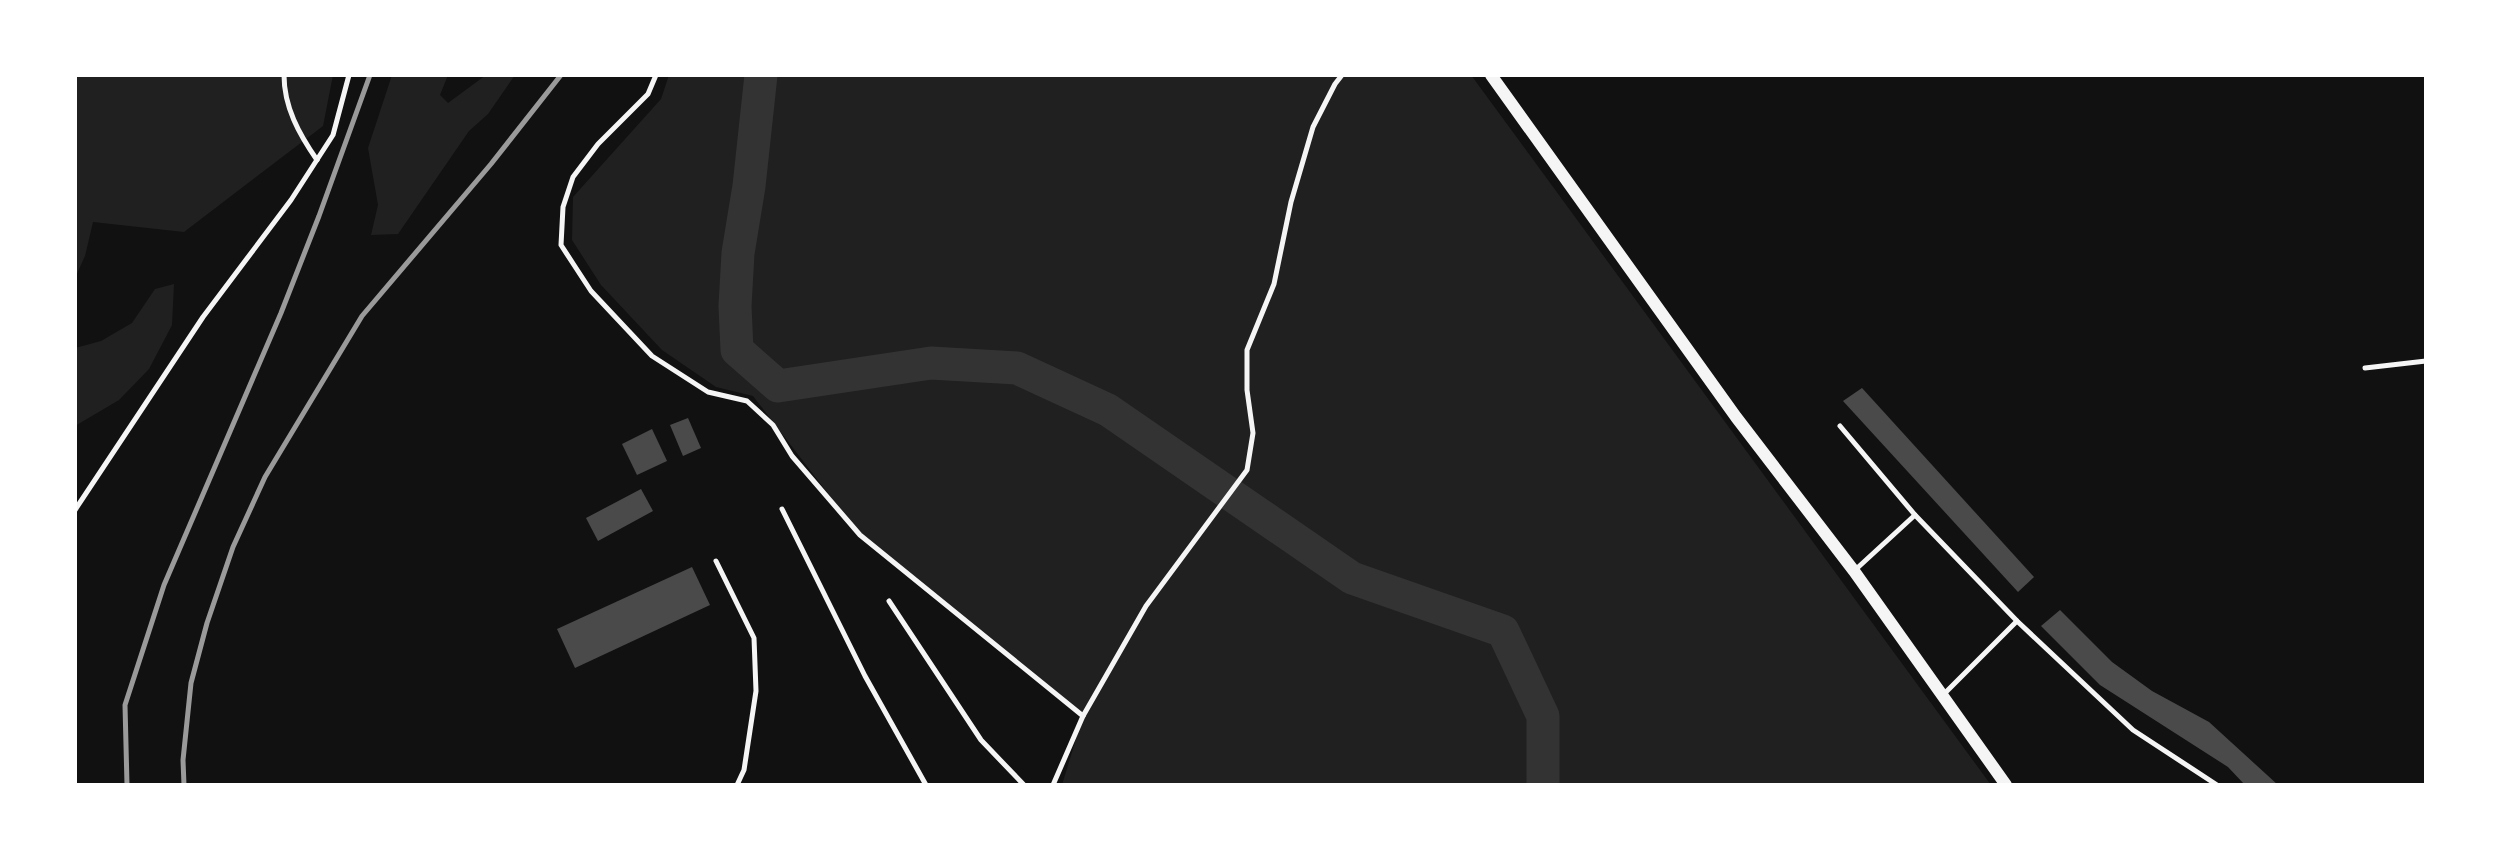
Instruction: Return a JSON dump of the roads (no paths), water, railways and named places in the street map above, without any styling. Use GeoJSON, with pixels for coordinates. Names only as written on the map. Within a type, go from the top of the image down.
{"type":"FeatureCollection","features":[{"type":"Feature","properties":{"kind":"street"},"geometry":{"type":"LineString","coordinates":[[1492,75],[1736,417],[1854,570],[2006,785]]}},
{"type":"Feature","properties":{"kind":"lane"},"geometry":{"type":"LineString","coordinates":[[284,75],[284,94],[299,133],[317,160]]}},
{"type":"Feature","properties":{"kind":"lane"},"geometry":{"type":"LineString","coordinates":[[75,510],[203,317],[291,200],[317,160],[332,135],[349,75]]}},
{"type":"Feature","properties":{"kind":"lane"},"geometry":{"type":"LineString","coordinates":[[656,75],[648,94],[598,144],[573,177],[563,207],[561,245],[574,265],[592,291],[652,356],[708,392],[747,401],[773,425],[792,456],[860,534],[1083,716]]}},
{"type":"Feature","properties":{"kind":"lane"},"geometry":{"type":"LineString","coordinates":[[1053,785],[1083,716],[1146,606],[1247,470],[1253,433],[1247,390],[1247,350],[1274,284],[1291,202],[1313,127],[1335,83],[1342,75]]}},
{"type":"Feature","properties":{"kind":"lane"},"geometry":{"type":"LineString","coordinates":[[2365,369],[2426,361]]}},
{"type":"Feature","properties":{"kind":"lane"},"geometry":{"type":"LineString","coordinates":[[1840,426],[1914,515],[2017,621],[2133,730],[2215,784]]}},
{"type":"Feature","properties":{"kind":"lane"},"geometry":{"type":"LineString","coordinates":[[782,509],[865,676],[926,785]]}},
{"type":"Feature","properties":{"kind":"lane"},"geometry":{"type":"LineString","coordinates":[[1854,570],[1914,515]]}},
{"type":"Feature","properties":{"kind":"lane"},"geometry":{"type":"LineString","coordinates":[[716,561],[754,638],[756,691],[744,770],[737,785]]}},
{"type":"Feature","properties":{"kind":"lane"},"geometry":{"type":"LineString","coordinates":[[889,601],[981,740],[1024,785]]}},
{"type":"Feature","properties":{"kind":"lane"},"geometry":{"type":"LineString","coordinates":[[1942,696],[2017,621]]}},
{"type":"Feature","properties":{"kind":"waterway"},"geometry":{"type":"LineString","coordinates":[[761,75],[749,186],[738,253],[735,306],[737,350],[778,386],[931,363],[1017,368],[1108,410],[1352,578],[1503,631],[1543,716],[1543,785]]}},
{"type":"Feature","properties":{"kind":"railway"},"geometry":{"type":"LineString","coordinates":[[127,785],[125,705],[164,585],[281,313],[370,75]]}},
{"type":"Feature","properties":{"kind":"railway"},"geometry":{"type":"LineString","coordinates":[[184,785],[183,760],[191,683],[207,623],[233,547],[265,477],[362,316],[491,164],[561,75]]}}]}
